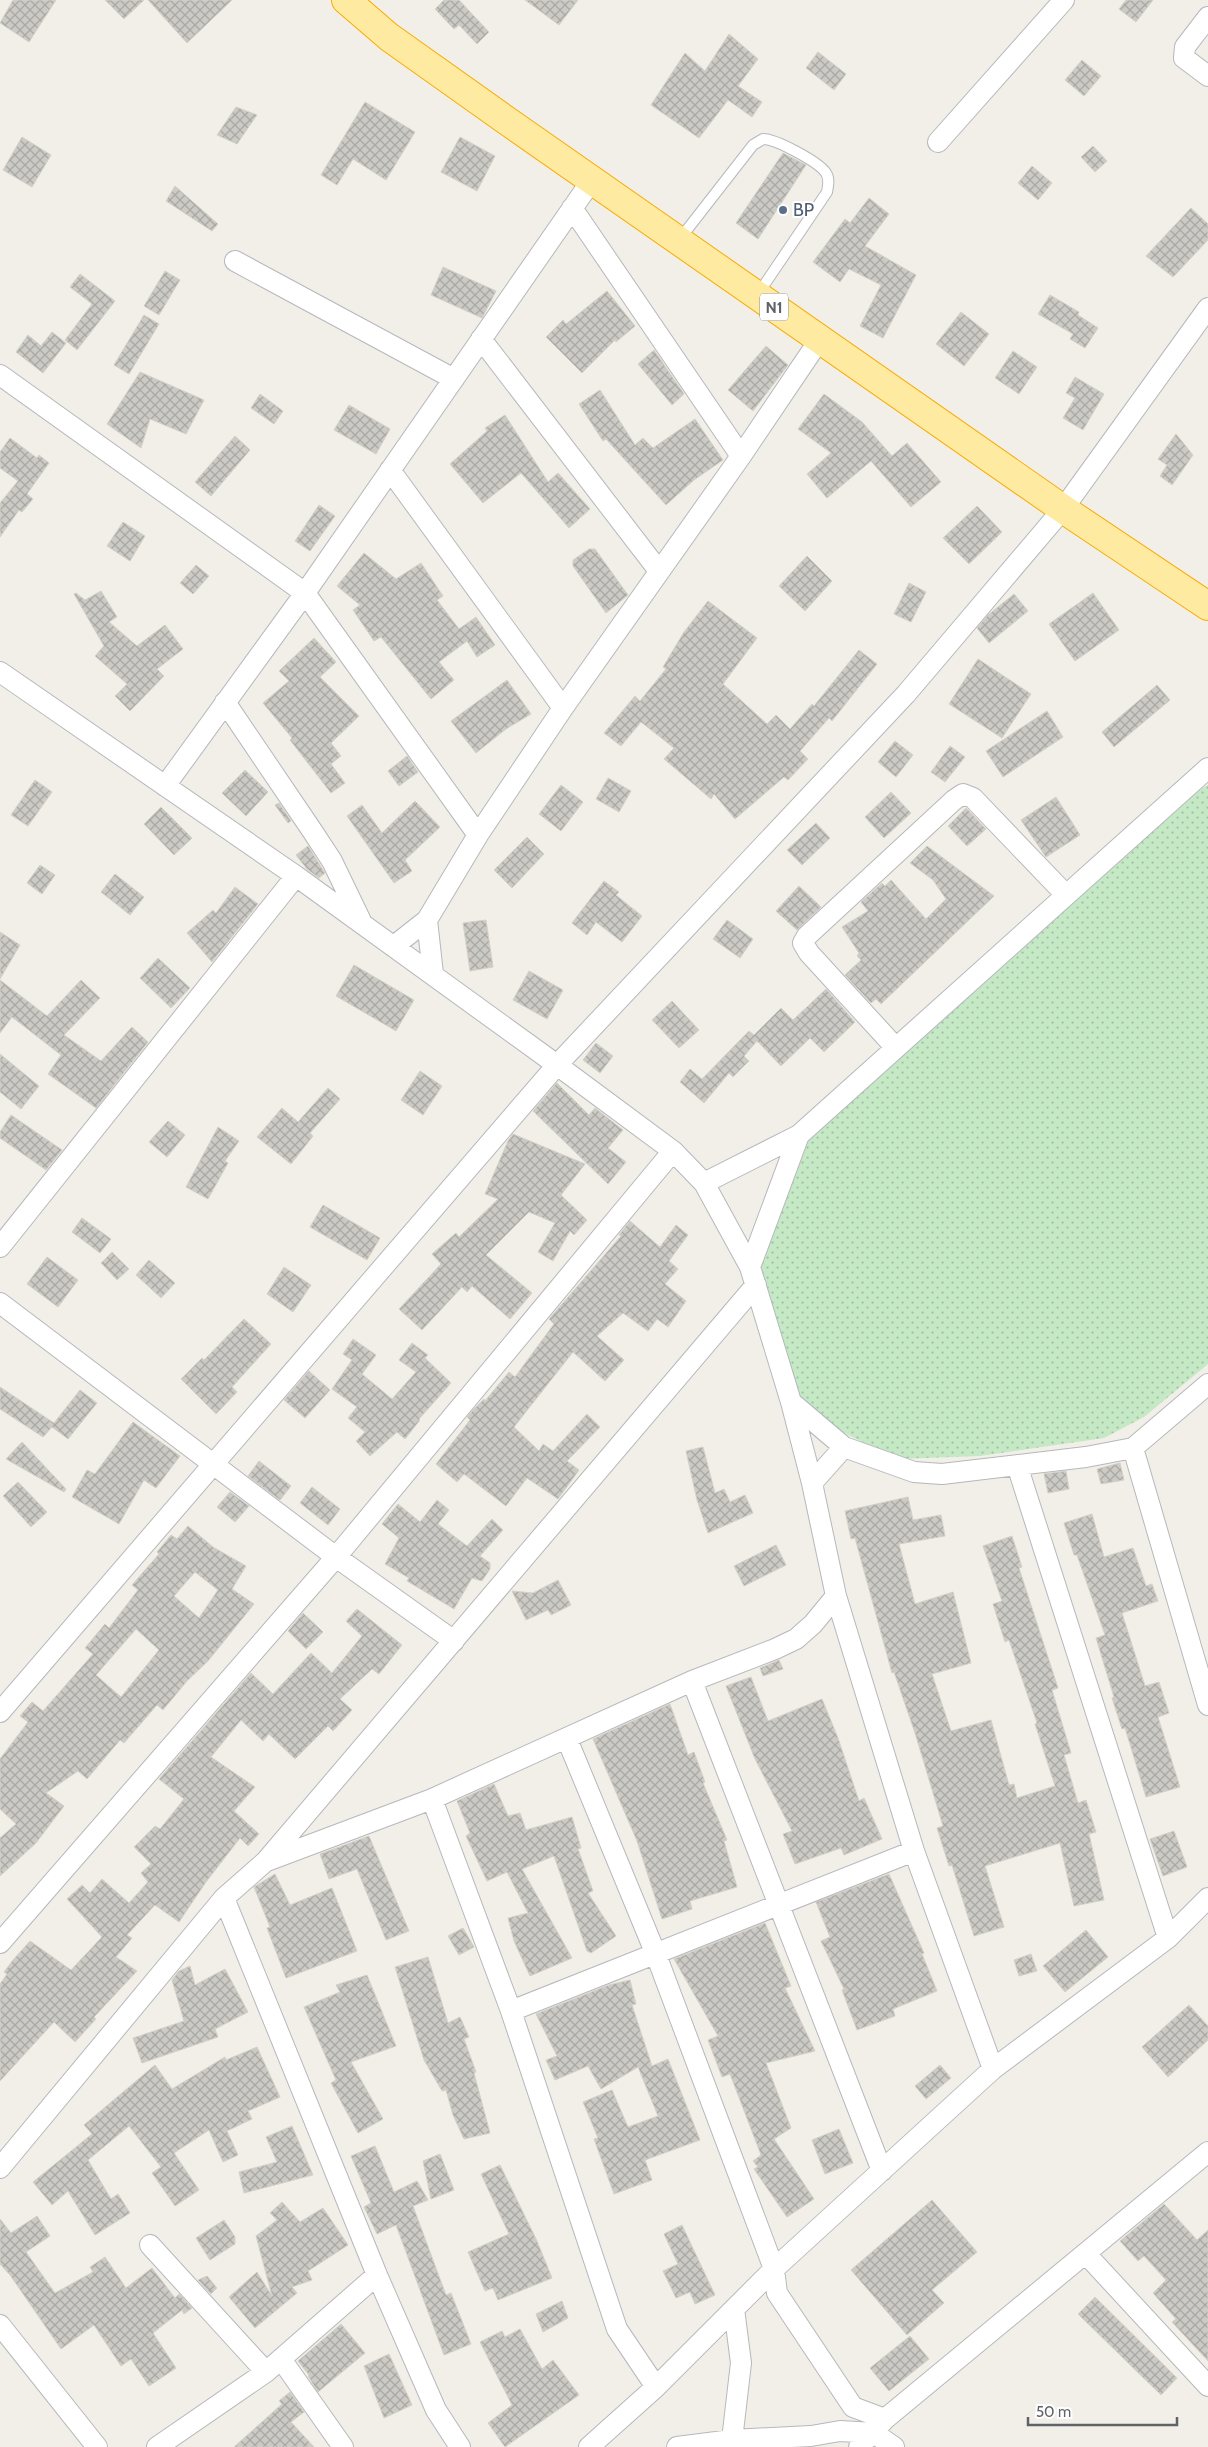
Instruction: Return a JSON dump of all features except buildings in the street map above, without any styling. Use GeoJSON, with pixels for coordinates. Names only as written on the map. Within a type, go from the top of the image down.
{"type":"FeatureCollection","features":[{"type":"Feature","properties":{"kind":"highway","name":"N1"},"geometry":{"type":"LineString","coordinates":[[346,0],[389,37],[678,241],[1063,509],[1208,606]]}},
{"type":"Feature","properties":{"kind":"street"},"geometry":{"type":"LineString","coordinates":[[938,142],[1064,0]]}},
{"type":"Feature","properties":{"kind":"street"},"geometry":{"type":"LineString","coordinates":[[1208,17],[1185,47],[1184,58],[1208,76]]}},
{"type":"Feature","properties":{"kind":"street"},"geometry":{"type":"LineString","coordinates":[[165,786],[304,593],[592,180]]}},
{"type":"Feature","properties":{"kind":"street"},"geometry":{"type":"LineString","coordinates":[[572,208],[741,456]]}},
{"type":"Feature","properties":{"kind":"street"},"geometry":{"type":"LineString","coordinates":[[235,261],[454,379]]}},
{"type":"Feature","properties":{"kind":"street"},"geometry":{"type":"LineString","coordinates":[[0,1712],[558,1065],[906,694],[1063,509],[1208,308]]}},
{"type":"Feature","properties":{"kind":"street"},"geometry":{"type":"LineString","coordinates":[[481,339],[659,571]]}},
{"type":"Feature","properties":{"kind":"street"},"geometry":{"type":"LineString","coordinates":[[394,946],[427,920],[478,834],[563,708],[741,456],[820,339]]}},
{"type":"Feature","properties":{"kind":"street"},"geometry":{"type":"LineString","coordinates":[[0,375],[304,593],[478,834]]}},
{"type":"Feature","properties":{"kind":"street"},"geometry":{"type":"LineString","coordinates":[[390,470],[563,708]]}},
{"type":"Feature","properties":{"kind":"street"},"geometry":{"type":"LineString","coordinates":[[0,672],[296,876],[433,974],[673,1152],[704,1183],[753,1276],[791,1402],[812,1483],[836,1596],[914,1850],[993,2069]]}},
{"type":"Feature","properties":{"kind":"street"},"geometry":{"type":"LineString","coordinates":[[225,702],[327,854],[362,923]]}},
{"type":"Feature","properties":{"kind":"street"},"geometry":{"type":"LineString","coordinates":[[704,1183],[799,1135],[1208,768]]}},
{"type":"Feature","properties":{"kind":"street"},"geometry":{"type":"LineString","coordinates":[[896,1048],[809,953],[804,943],[807,936],[954,800],[964,794],[974,798],[1066,895]]}},
{"type":"Feature","properties":{"kind":"street"},"geometry":{"type":"LineString","coordinates":[[0,1247],[296,876]]}},
{"type":"Feature","properties":{"kind":"street"},"geometry":{"type":"LineString","coordinates":[[427,920],[433,974]]}},
{"type":"Feature","properties":{"kind":"street"},"geometry":{"type":"LineString","coordinates":[[0,2168],[224,1898],[266,1861],[454,1641],[753,1276],[799,1135]]}},
{"type":"Feature","properties":{"kind":"street"},"geometry":{"type":"LineString","coordinates":[[0,1943],[336,1557],[673,1152]]}},
{"type":"Feature","properties":{"kind":"street"},"geometry":{"type":"LineString","coordinates":[[0,1303],[336,1557],[454,1641]]}},
{"type":"Feature","properties":{"kind":"street"},"geometry":{"type":"LineString","coordinates":[[791,1402],[844,1446],[914,1472],[942,1474],[1086,1457],[1133,1448],[1208,1384]]}},
{"type":"Feature","properties":{"kind":"street"},"geometry":{"type":"LineString","coordinates":[[812,1483],[844,1446]]}},
{"type":"Feature","properties":{"kind":"street"},"geometry":{"type":"LineString","coordinates":[[1133,1448],[1208,1705]]}},
{"type":"Feature","properties":{"kind":"street"},"geometry":{"type":"LineString","coordinates":[[1017,1466],[1168,1938]]}},
{"type":"Feature","properties":{"kind":"street"},"geometry":{"type":"LineString","coordinates":[[266,1861],[432,1799],[692,1681],[775,1649],[796,1639],[813,1624],[836,1596]]}},
{"type":"Feature","properties":{"kind":"street"},"geometry":{"type":"LineString","coordinates":[[692,1681],[777,1905],[882,2171]]}},
{"type":"Feature","properties":{"kind":"street"},"geometry":{"type":"LineString","coordinates":[[567,1738],[655,1952],[774,2269],[777,2293],[853,2406],[880,2426],[894,2447]]}},
{"type":"Feature","properties":{"kind":"street"},"geometry":{"type":"LineString","coordinates":[[432,1799],[511,2011],[617,2329],[656,2387]]}},
{"type":"Feature","properties":{"kind":"street"},"geometry":{"type":"LineString","coordinates":[[511,2011],[914,1850]]}},
{"type":"Feature","properties":{"kind":"street"},"geometry":{"type":"LineString","coordinates":[[224,1898],[377,2275],[436,2410],[460,2447]]}},
{"type":"Feature","properties":{"kind":"street"},"geometry":{"type":"LineString","coordinates":[[590,2447],[656,2387],[774,2269],[993,2069],[1168,1938],[1208,1898]]}},
{"type":"Feature","properties":{"kind":"street"},"geometry":{"type":"LineString","coordinates":[[859,2447],[880,2426],[1208,2152]]}},
{"type":"Feature","properties":{"kind":"street"},"geometry":{"type":"LineString","coordinates":[[150,2245],[273,2366],[343,2447]]}},
{"type":"Feature","properties":{"kind":"street"},"geometry":{"type":"LineString","coordinates":[[1086,2254],[1208,2386]]}},
{"type":"Feature","properties":{"kind":"street"},"geometry":{"type":"LineString","coordinates":[[157,2447],[273,2366],[377,2275]]}},
{"type":"Feature","properties":{"kind":"street"},"geometry":{"type":"LineString","coordinates":[[734,2309],[741,2363],[734,2444]]}},
{"type":"Feature","properties":{"kind":"street"},"geometry":{"type":"LineString","coordinates":[[0,2325],[97,2447]]}},
{"type":"Feature","properties":{"kind":"street"},"geometry":{"type":"LineString","coordinates":[[677,2447],[734,2444],[880,2426]]}},
{"type":"Feature","properties":{"kind":"lane"},"geometry":{"type":"LineString","coordinates":[[678,241],[753,145],[763,139],[780,142],[820,167],[826,172],[829,181],[827,192],[757,295]]}},
{"type":"Feature","properties":{"kind":"green space"},"geometry":{"type":"Polygon","coordinates":[[[1208,785],[1208,1364],[1144,1417],[1104,1438],[980,1456],[896,1459],[825,1423],[796,1394],[760,1267],[805,1139],[1185,798],[1208,785]]]}},
{"type":"Feature","properties":{"kind":"place","name":"BP"},"geometry":{"type":"Point","coordinates":[783,210]}}]}
